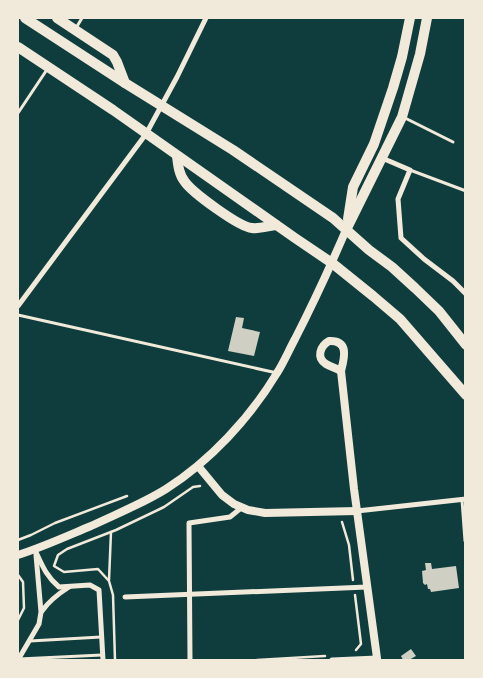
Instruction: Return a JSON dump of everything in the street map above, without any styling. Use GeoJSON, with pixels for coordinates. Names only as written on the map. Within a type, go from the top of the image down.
{"type":"FeatureCollection","features":[{"type":"Feature","properties":{"kind":"main road"},"geometry":{"type":"LineString","coordinates":[[25,18],[162,107],[233,150],[333,218],[369,250],[392,266],[439,311],[466,345]]}},
{"type":"Feature","properties":{"kind":"main road"},"geometry":{"type":"LineString","coordinates":[[56,18],[113,55],[118,62],[125,83]]}},
{"type":"Feature","properties":{"kind":"main road"},"geometry":{"type":"LineString","coordinates":[[346,230],[353,187],[374,144],[385,115],[402,57],[410,18]]}},
{"type":"Feature","properties":{"kind":"main road"},"geometry":{"type":"LineString","coordinates":[[346,230],[402,117],[428,18]]}},
{"type":"Feature","properties":{"kind":"main road"},"geometry":{"type":"LineString","coordinates":[[18,47],[113,110],[332,263],[400,319],[466,395]]}},
{"type":"Feature","properties":{"kind":"main road"},"geometry":{"type":"LineString","coordinates":[[177,156],[179,170],[185,182],[194,192],[235,221],[246,227],[253,228],[276,225]]}},
{"type":"Feature","properties":{"kind":"street"},"geometry":{"type":"LineString","coordinates":[[18,306],[146,134],[162,107],[206,18]]}},
{"type":"Feature","properties":{"kind":"street"},"geometry":{"type":"LineString","coordinates":[[381,158],[410,170],[398,199],[401,238],[424,259],[454,281],[466,294]]}},
{"type":"Feature","properties":{"kind":"street"},"geometry":{"type":"LineString","coordinates":[[18,555],[36,550],[150,499],[198,466],[236,430],[277,373],[306,317],[346,230]]}},
{"type":"Feature","properties":{"kind":"street"},"geometry":{"type":"LineString","coordinates":[[332,660],[377,659],[341,372]]}},
{"type":"Feature","properties":{"kind":"street"},"geometry":{"type":"LineString","coordinates":[[198,466],[222,495],[241,508],[255,512],[357,511],[464,499]]}},
{"type":"Feature","properties":{"kind":"street"},"geometry":{"type":"LineString","coordinates":[[190,660],[189,523],[230,517],[241,508]]}},
{"type":"Feature","properties":{"kind":"street"},"geometry":{"type":"LineString","coordinates":[[36,550],[46,573],[59,587],[90,584],[99,590],[103,658]]}},
{"type":"Feature","properties":{"kind":"street"},"geometry":{"type":"LineString","coordinates":[[18,660],[39,624],[42,612],[36,550]]}},
{"type":"Feature","properties":{"kind":"street"},"geometry":{"type":"LineString","coordinates":[[42,612],[58,594],[70,586]]}},
{"type":"Feature","properties":{"kind":"street"},"geometry":{"type":"LineString","coordinates":[[125,597],[367,587]]}},
{"type":"Feature","properties":{"kind":"lane"},"geometry":{"type":"LineString","coordinates":[[75,30],[82,18]]}},
{"type":"Feature","properties":{"kind":"lane"},"geometry":{"type":"LineString","coordinates":[[18,113],[48,68]]}},
{"type":"Feature","properties":{"kind":"lane"},"geometry":{"type":"LineString","coordinates":[[402,117],[453,142]]}},
{"type":"Feature","properties":{"kind":"lane"},"geometry":{"type":"LineString","coordinates":[[410,170],[466,191]]}},
{"type":"Feature","properties":{"kind":"lane"},"geometry":{"type":"LineString","coordinates":[[18,315],[277,373]]}},
{"type":"Feature","properties":{"kind":"lane"},"geometry":{"type":"LineString","coordinates":[[464,499],[465,541]]}},
{"type":"Feature","properties":{"kind":"lane"},"geometry":{"type":"LineString","coordinates":[[30,641],[102,637]]}},
{"type":"Feature","properties":{"kind":"lane"},"geometry":{"type":"LineString","coordinates":[[18,660],[103,658]]}},
{"type":"Feature","properties":{"kind":"path"},"geometry":{"type":"LineString","coordinates":[[109,581],[98,569],[64,572],[54,566],[58,555],[67,549],[111,532],[164,507],[192,487],[201,486]]}},
{"type":"Feature","properties":{"kind":"path"},"geometry":{"type":"LineString","coordinates":[[18,540],[55,523],[127,496]]}},
{"type":"Feature","properties":{"kind":"path"},"geometry":{"type":"LineString","coordinates":[[111,532],[109,581],[113,595],[115,660]]}},
{"type":"Feature","properties":{"kind":"path"},"geometry":{"type":"LineString","coordinates":[[18,575],[23,582],[24,608],[18,620]]}},
{"type":"Feature","properties":{"kind":"building"},"geometry":{"type":"Polygon","coordinates":[[[236,317],[244,318],[242,328],[260,332],[254,356],[228,351],[236,317]]]}},
{"type":"Feature","properties":{"kind":"building"},"geometry":{"type":"Polygon","coordinates":[[[425,563],[431,563],[432,569],[456,566],[459,588],[431,592],[427,584],[423,583],[422,571],[426,570],[425,563]]]}},
{"type":"Feature","properties":{"kind":"building"},"geometry":{"type":"Polygon","coordinates":[[[411,649],[416,656],[409,660],[403,660],[401,656],[411,649]]]}}]}
